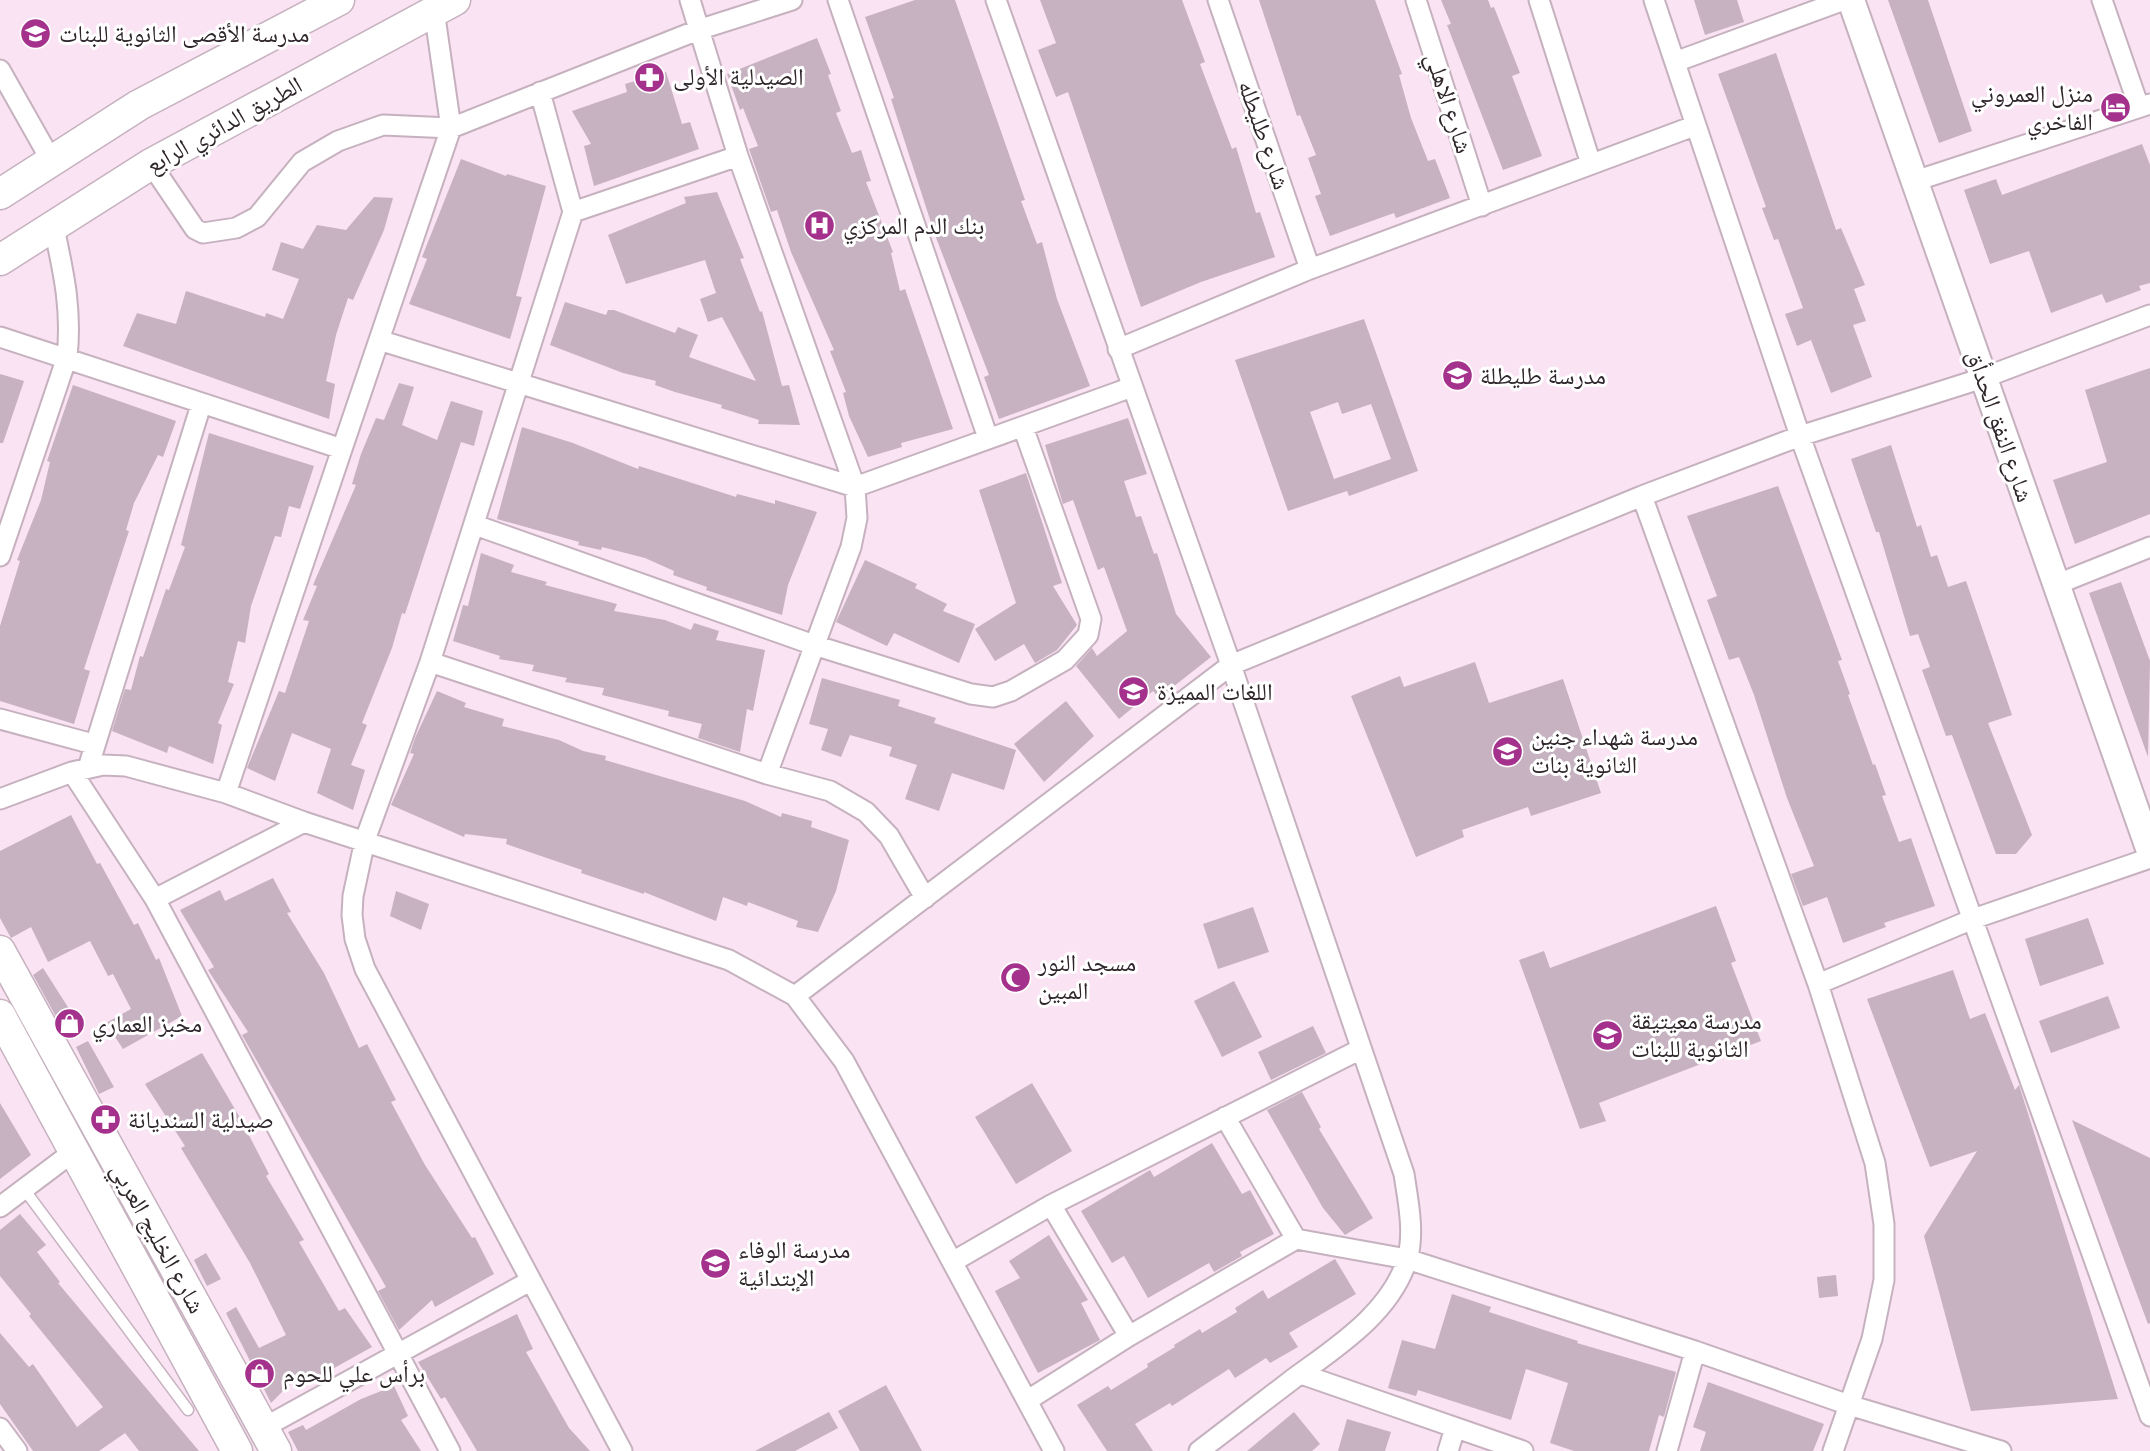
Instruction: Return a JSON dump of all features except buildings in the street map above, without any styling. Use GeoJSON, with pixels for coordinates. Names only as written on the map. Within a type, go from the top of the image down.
{"type":"FeatureCollection","features":[{"type":"Feature","properties":{"kind":"main road"},"geometry":{"type":"LineString","coordinates":[[0,194],[139,105],[339,0]]}},
{"type":"Feature","properties":{"kind":"main road","name":"شارع النفق الحدأق"},"geometry":{"type":"LineString","coordinates":[[1851,0],[2150,851]]}},
{"type":"Feature","properties":{"kind":"main road","name":"الطريق الدائري الرابع"},"geometry":{"type":"LineString","coordinates":[[0,260],[151,164],[445,5]]}},
{"type":"Feature","properties":{"kind":"main road","name":"شارع الخليج العربي"},"geometry":{"type":"LineString","coordinates":[[0,951],[270,1439]]}},
{"type":"Feature","properties":{"kind":"main road","name":"شارع الخليج العربي"},"geometry":{"type":"LineString","coordinates":[[0,1015],[237,1451]]}},
{"type":"Feature","properties":{"kind":"street"},"geometry":{"type":"LineString","coordinates":[[690,0],[738,156],[855,487],[857,518],[850,547],[767,774]]}},
{"type":"Feature","properties":{"kind":"street"},"geometry":{"type":"LineString","coordinates":[[151,164],[189,223],[203,233],[236,228],[257,217],[302,162],[338,141],[383,125],[451,128],[698,30],[792,0]]}},
{"type":"Feature","properties":{"kind":"street"},"geometry":{"type":"LineString","coordinates":[[838,0],[988,438]]}},
{"type":"Feature","properties":{"kind":"street"},"geometry":{"type":"LineString","coordinates":[[996,0],[1231,665],[1404,1174],[1411,1213],[1407,1259],[1390,1292],[1366,1321],[1336,1350],[1199,1451]]}},
{"type":"Feature","properties":{"kind":"street","name":"شارع طليطله"},"geometry":{"type":"LineString","coordinates":[[1218,0],[1310,269]]}},
{"type":"Feature","properties":{"kind":"street","name":"شارع الاهلي"},"geometry":{"type":"LineString","coordinates":[[1416,0],[1482,205]]}},
{"type":"Feature","properties":{"kind":"street"},"geometry":{"type":"LineString","coordinates":[[1539,0],[1591,164]]}},
{"type":"Feature","properties":{"kind":"street"},"geometry":{"type":"LineString","coordinates":[[1654,0],[1800,436],[2150,1416]]}},
{"type":"Feature","properties":{"kind":"street"},"geometry":{"type":"LineString","coordinates":[[1675,62],[1844,0]]}},
{"type":"Feature","properties":{"kind":"street"},"geometry":{"type":"LineString","coordinates":[[1915,181],[2145,106],[2102,0]]}},
{"type":"Feature","properties":{"kind":"street"},"geometry":{"type":"LineString","coordinates":[[226,793],[342,449],[382,341],[451,128],[445,5]]}},
{"type":"Feature","properties":{"kind":"street"},"geometry":{"type":"LineString","coordinates":[[0,70],[52,162]]}},
{"type":"Feature","properties":{"kind":"street"},"geometry":{"type":"LineString","coordinates":[[540,92],[573,212],[430,662],[365,840],[353,896],[352,915],[355,939],[365,968],[622,1451]]}},
{"type":"Feature","properties":{"kind":"street"},"geometry":{"type":"LineString","coordinates":[[1118,349],[1310,269],[1694,126]]}},
{"type":"Feature","properties":{"kind":"street"},"geometry":{"type":"LineString","coordinates":[[573,212],[738,156]]}},
{"type":"Feature","properties":{"kind":"street"},"geometry":{"type":"LineString","coordinates":[[0,556],[67,357],[71,323],[69,299],[54,228]]}},
{"type":"Feature","properties":{"kind":"street"},"geometry":{"type":"LineString","coordinates":[[795,996],[1231,665],[1642,496],[1800,436],[1983,378],[2150,315]]}},
{"type":"Feature","properties":{"kind":"street"},"geometry":{"type":"LineString","coordinates":[[0,337],[342,449]]}},
{"type":"Feature","properties":{"kind":"street"},"geometry":{"type":"LineString","coordinates":[[382,341],[855,487],[1132,387]]}},
{"type":"Feature","properties":{"kind":"street"},"geometry":{"type":"LineString","coordinates":[[80,770],[93,744],[201,405]]}},
{"type":"Feature","properties":{"kind":"street"},"geometry":{"type":"LineString","coordinates":[[475,525],[814,645],[971,694],[993,697],[1011,691],[1065,660],[1088,635],[1091,619],[1023,427]]}},
{"type":"Feature","properties":{"kind":"street"},"geometry":{"type":"LineString","coordinates":[[1642,496],[1818,984],[1875,1163],[1884,1224],[1885,1280],[1872,1339],[1833,1451]]}},
{"type":"Feature","properties":{"kind":"street"},"geometry":{"type":"LineString","coordinates":[[2055,585],[2150,547]]}},
{"type":"Feature","properties":{"kind":"street"},"geometry":{"type":"LineString","coordinates":[[430,662],[767,774],[830,791],[866,813],[889,836],[925,898]]}},
{"type":"Feature","properties":{"kind":"street"},"geometry":{"type":"LineString","coordinates":[[0,719],[93,744]]}},
{"type":"Feature","properties":{"kind":"street"},"geometry":{"type":"LineString","coordinates":[[0,799],[80,770],[126,766],[226,793],[304,822],[729,960],[795,996],[844,1061],[1054,1451]]}},
{"type":"Feature","properties":{"kind":"street"},"geometry":{"type":"LineString","coordinates":[[80,770],[155,898],[450,1451]]}},
{"type":"Feature","properties":{"kind":"street"},"geometry":{"type":"LineString","coordinates":[[155,898],[304,822]]}},
{"type":"Feature","properties":{"kind":"street"},"geometry":{"type":"LineString","coordinates":[[1818,984],[1973,919],[2150,858]]}},
{"type":"Feature","properties":{"kind":"street"},"geometry":{"type":"LineString","coordinates":[[954,1261],[1051,1205],[1361,1049]]}},
{"type":"Feature","properties":{"kind":"street"},"geometry":{"type":"LineString","coordinates":[[1225,1117],[1296,1239]]}},
{"type":"Feature","properties":{"kind":"street"},"geometry":{"type":"LineString","coordinates":[[0,1206],[73,1152]]}},
{"type":"Feature","properties":{"kind":"street"},"geometry":{"type":"LineString","coordinates":[[1051,1205],[1129,1336]]}},
{"type":"Feature","properties":{"kind":"street"},"geometry":{"type":"LineString","coordinates":[[1028,1400],[1129,1336],[1296,1239],[1407,1259],[1695,1351],[1849,1405],[2001,1451]]}},
{"type":"Feature","properties":{"kind":"street"},"geometry":{"type":"LineString","coordinates":[[270,1439],[396,1354],[530,1280]]}},
{"type":"Feature","properties":{"kind":"street"},"geometry":{"type":"LineString","coordinates":[[1667,1451],[1695,1351]]}},
{"type":"Feature","properties":{"kind":"street"},"geometry":{"type":"LineString","coordinates":[[1301,1374],[1523,1451]]}},
{"type":"Feature","properties":{"kind":"street"},"geometry":{"type":"LineString","coordinates":[[0,1428],[17,1451]]}},
{"type":"Feature","properties":{"kind":"street"},"geometry":{"type":"LineString","coordinates":[[1448,1451],[1455,1428]]}},
{"type":"Feature","properties":{"kind":"lane"},"geometry":{"type":"LineString","coordinates":[[24,1189],[188,1410]]}},
{"type":"Feature","properties":{"kind":"place","name":"مدرسة الأقصى الثانوية للبنات"},"geometry":{"type":"Point","coordinates":[36,34]}},
{"type":"Feature","properties":{"kind":"place","name":"الصيدلية الأولى"},"geometry":{"type":"Point","coordinates":[650,77]}},
{"type":"Feature","properties":{"kind":"place","name":"منزل العمروني الفاخري"},"geometry":{"type":"Point","coordinates":[2116,108]}},
{"type":"Feature","properties":{"kind":"place","name":"بنك الدم المركزي"},"geometry":{"type":"Point","coordinates":[820,226]}},
{"type":"Feature","properties":{"kind":"place","name":"مدرسة طليطلة"},"geometry":{"type":"Point","coordinates":[1457,376]}},
{"type":"Feature","properties":{"kind":"place","name":"اللغات المميزة"},"geometry":{"type":"Point","coordinates":[1134,692]}},
{"type":"Feature","properties":{"kind":"place","name":"مدرسة شهداء جنين الثانوية بنات"},"geometry":{"type":"Point","coordinates":[1508,751]}},
{"type":"Feature","properties":{"kind":"place","name":"مسجد النور المبين"},"geometry":{"type":"Point","coordinates":[1015,977]}},
{"type":"Feature","properties":{"kind":"place","name":"مخبز العماري"},"geometry":{"type":"Point","coordinates":[69,1024]}},
{"type":"Feature","properties":{"kind":"place","name":"مدرسة معيتيقة الثانوية للبنات"},"geometry":{"type":"Point","coordinates":[1608,1035]}},
{"type":"Feature","properties":{"kind":"place","name":"صيدلية السنديانة"},"geometry":{"type":"Point","coordinates":[105,1120]}},
{"type":"Feature","properties":{"kind":"place","name":"مدرسة الوفاء الإبتدائية"},"geometry":{"type":"Point","coordinates":[715,1264]}},
{"type":"Feature","properties":{"kind":"place","name":"برأس علي للحوم"},"geometry":{"type":"Point","coordinates":[260,1374]}}]}
